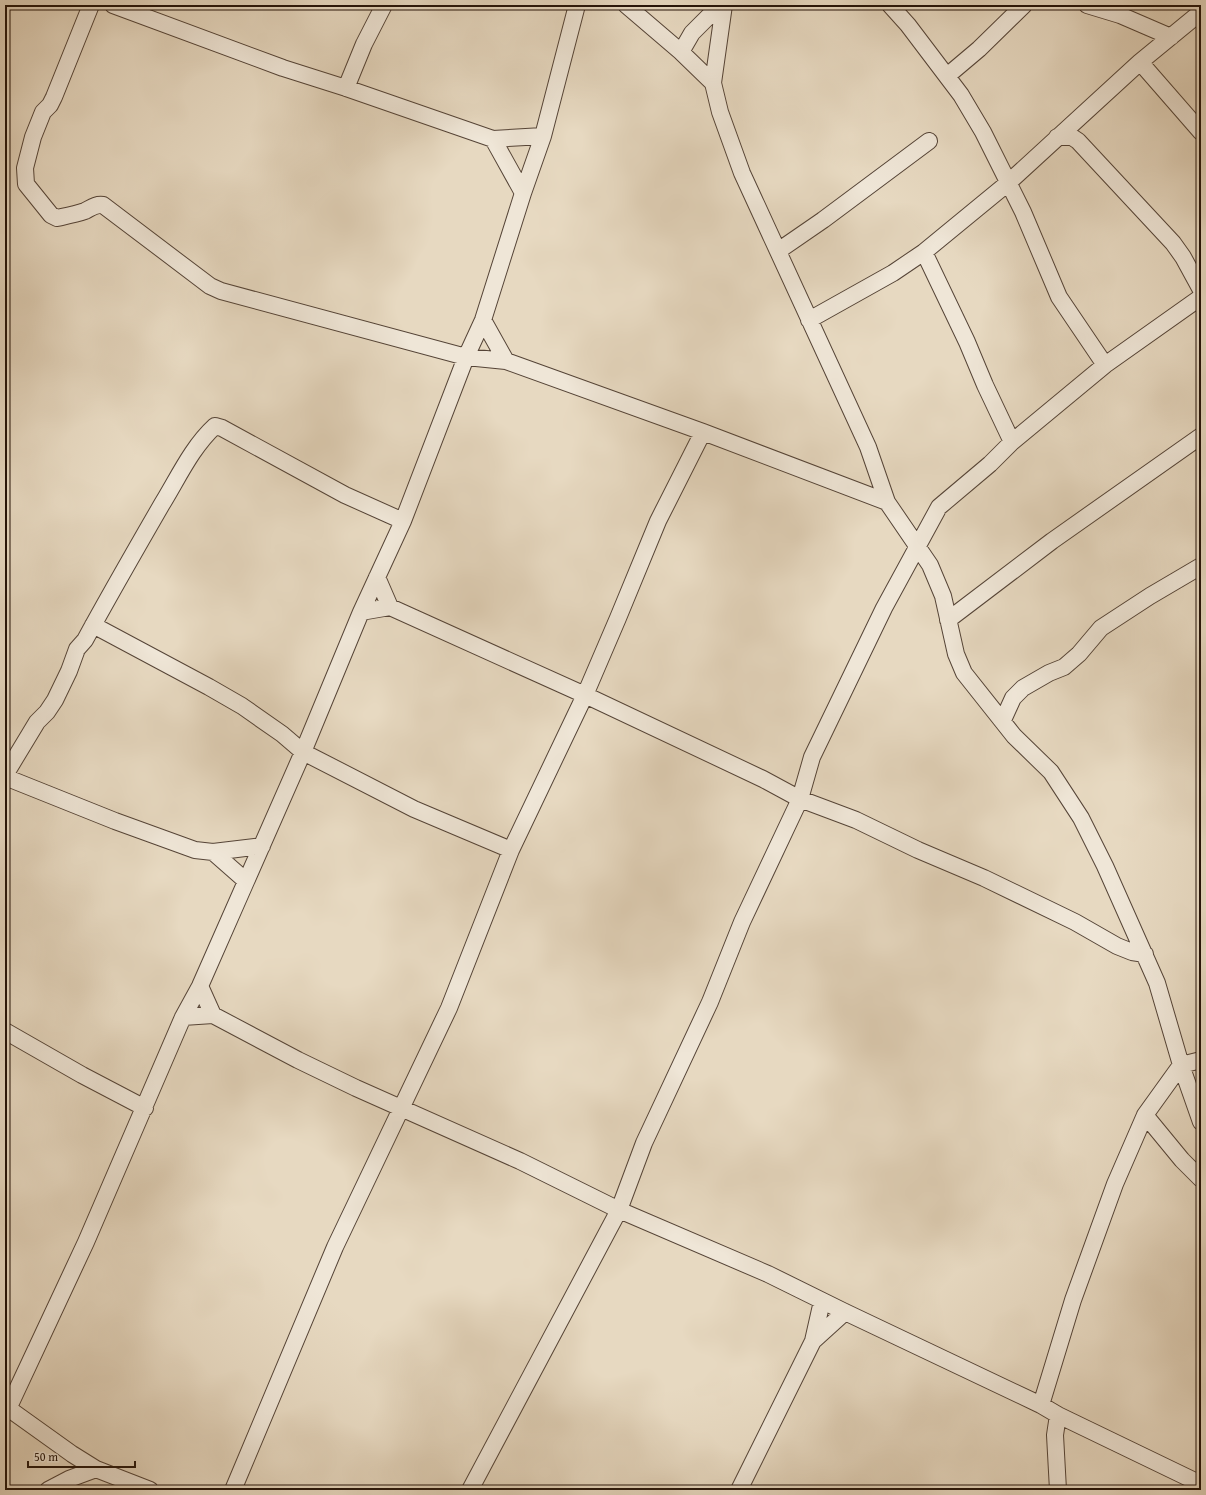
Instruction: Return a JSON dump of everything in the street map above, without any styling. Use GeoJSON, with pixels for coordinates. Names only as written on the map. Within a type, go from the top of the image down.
{"type":"FeatureCollection","features":[{"type":"Feature","properties":{"kind":"street"},"geometry":{"type":"LineString","coordinates":[[91,5],[54,98],[43,112],[33,137],[25,168],[26,184],[51,215],[57,218],[63,217],[84,211],[98,204],[103,204],[210,286],[221,291],[466,357],[506,362],[703,432],[887,502]]}},
{"type":"Feature","properties":{"kind":"street"},"geometry":{"type":"LineString","coordinates":[[113,5],[283,68],[346,88],[493,139],[543,136]]}},
{"type":"Feature","properties":{"kind":"street"},"geometry":{"type":"LineString","coordinates":[[346,88],[364,44],[384,5]]}},
{"type":"Feature","properties":{"kind":"street"},"geometry":{"type":"LineString","coordinates":[[150,1490],[96,1469],[72,1454],[6,1407],[86,1242],[183,1017],[200,986],[262,846],[361,612],[403,521],[466,357],[483,320],[523,193],[543,136],[577,5]]}},
{"type":"Feature","properties":{"kind":"street"},"geometry":{"type":"LineString","coordinates":[[626,5],[681,52],[713,83]]}},
{"type":"Feature","properties":{"kind":"street"},"geometry":{"type":"LineString","coordinates":[[681,52],[692,33],[720,5]]}},
{"type":"Feature","properties":{"kind":"street"},"geometry":{"type":"LineString","coordinates":[[724,5],[713,83],[720,112],[742,173],[868,447],[887,502],[918,545],[930,565],[943,596],[956,654],[964,673],[1003,720],[1014,736],[1051,772],[1081,818],[1105,866],[1157,983],[1181,1065],[1201,1122]]}},
{"type":"Feature","properties":{"kind":"street"},"geometry":{"type":"LineString","coordinates":[[890,5],[908,25],[961,95],[983,132],[1023,212],[1059,297],[1105,365]]}},
{"type":"Feature","properties":{"kind":"street"},"geometry":{"type":"LineString","coordinates":[[947,76],[979,49],[1024,5]]}},
{"type":"Feature","properties":{"kind":"street"},"geometry":{"type":"LineString","coordinates":[[1087,5],[1120,15],[1171,36]]}},
{"type":"Feature","properties":{"kind":"street"},"geometry":{"type":"LineString","coordinates":[[809,320],[893,273],[924,252],[1008,183],[1140,62],[1201,12]]}},
{"type":"Feature","properties":{"kind":"street"},"geometry":{"type":"LineString","coordinates":[[1140,62],[1201,132]]}},
{"type":"Feature","properties":{"kind":"street"},"geometry":{"type":"LineString","coordinates":[[1057,137],[1072,137],[1078,141],[1173,243],[1201,290]]}},
{"type":"Feature","properties":{"kind":"street"},"geometry":{"type":"LineString","coordinates":[[493,139],[523,193]]}},
{"type":"Feature","properties":{"kind":"street"},"geometry":{"type":"LineString","coordinates":[[778,251],[929,141]]}},
{"type":"Feature","properties":{"kind":"street"},"geometry":{"type":"LineString","coordinates":[[924,252],[1012,442]]}},
{"type":"Feature","properties":{"kind":"street"},"geometry":{"type":"LineString","coordinates":[[470,1490],[619,1210],[644,1142],[707,1009],[742,922],[800,798],[812,757],[859,659],[939,506],[990,464],[1012,442],[1105,365],[1201,297]]}},
{"type":"Feature","properties":{"kind":"street"},"geometry":{"type":"LineString","coordinates":[[483,320],[506,362]]}},
{"type":"Feature","properties":{"kind":"street"},"geometry":{"type":"LineString","coordinates":[[262,846],[213,852],[195,850],[115,821],[5,776],[37,722],[47,712],[55,700],[69,672],[77,649],[85,640],[92,625],[194,451],[209,431],[215,426],[222,428],[344,495],[403,521]]}},
{"type":"Feature","properties":{"kind":"street"},"geometry":{"type":"LineString","coordinates":[[233,1490],[335,1247],[449,1008],[511,850],[585,695],[658,520],[703,432]]}},
{"type":"Feature","properties":{"kind":"street"},"geometry":{"type":"LineString","coordinates":[[948,620],[1052,541],[1201,436]]}},
{"type":"Feature","properties":{"kind":"street"},"geometry":{"type":"LineString","coordinates":[[1003,720],[1013,698],[1023,688],[1064,667],[1079,654],[1101,628],[1150,596],[1201,566]]}},
{"type":"Feature","properties":{"kind":"street"},"geometry":{"type":"LineString","coordinates":[[377,577],[390,607]]}},
{"type":"Feature","properties":{"kind":"street"},"geometry":{"type":"LineString","coordinates":[[361,612],[390,607],[585,695],[800,798],[856,820],[918,850],[984,878],[1075,922],[1117,946],[1132,952],[1145,954]]}},
{"type":"Feature","properties":{"kind":"street"},"geometry":{"type":"LineString","coordinates":[[92,625],[242,706],[282,734],[303,752],[414,809],[511,850]]}},
{"type":"Feature","properties":{"kind":"street"},"geometry":{"type":"LineString","coordinates":[[213,852],[246,881]]}},
{"type":"Feature","properties":{"kind":"street"},"geometry":{"type":"LineString","coordinates":[[200,986],[213,1015]]}},
{"type":"Feature","properties":{"kind":"street"},"geometry":{"type":"LineString","coordinates":[[183,1017],[213,1015],[298,1060],[520,1161],[619,1210],[768,1274],[1041,1405],[1058,1415],[1201,1484]]}},
{"type":"Feature","properties":{"kind":"street"},"geometry":{"type":"LineString","coordinates":[[5,1031],[82,1075],[145,1108]]}},
{"type":"Feature","properties":{"kind":"street"},"geometry":{"type":"LineString","coordinates":[[1041,1405],[1073,1300],[1115,1184],[1145,1115],[1181,1065],[1201,1060]]}},
{"type":"Feature","properties":{"kind":"street"},"geometry":{"type":"LineString","coordinates":[[1145,1115],[1182,1160],[1201,1179]]}},
{"type":"Feature","properties":{"kind":"street"},"geometry":{"type":"LineString","coordinates":[[739,1490],[813,1341],[822,1301]]}},
{"type":"Feature","properties":{"kind":"street"},"geometry":{"type":"LineString","coordinates":[[813,1341],[845,1312]]}},
{"type":"Feature","properties":{"kind":"street"},"geometry":{"type":"LineString","coordinates":[[1058,1415],[1055,1435],[1058,1490]]}},
{"type":"Feature","properties":{"kind":"street"},"geometry":{"type":"LineString","coordinates":[[48,1490],[69,1479],[96,1469]]}}]}
